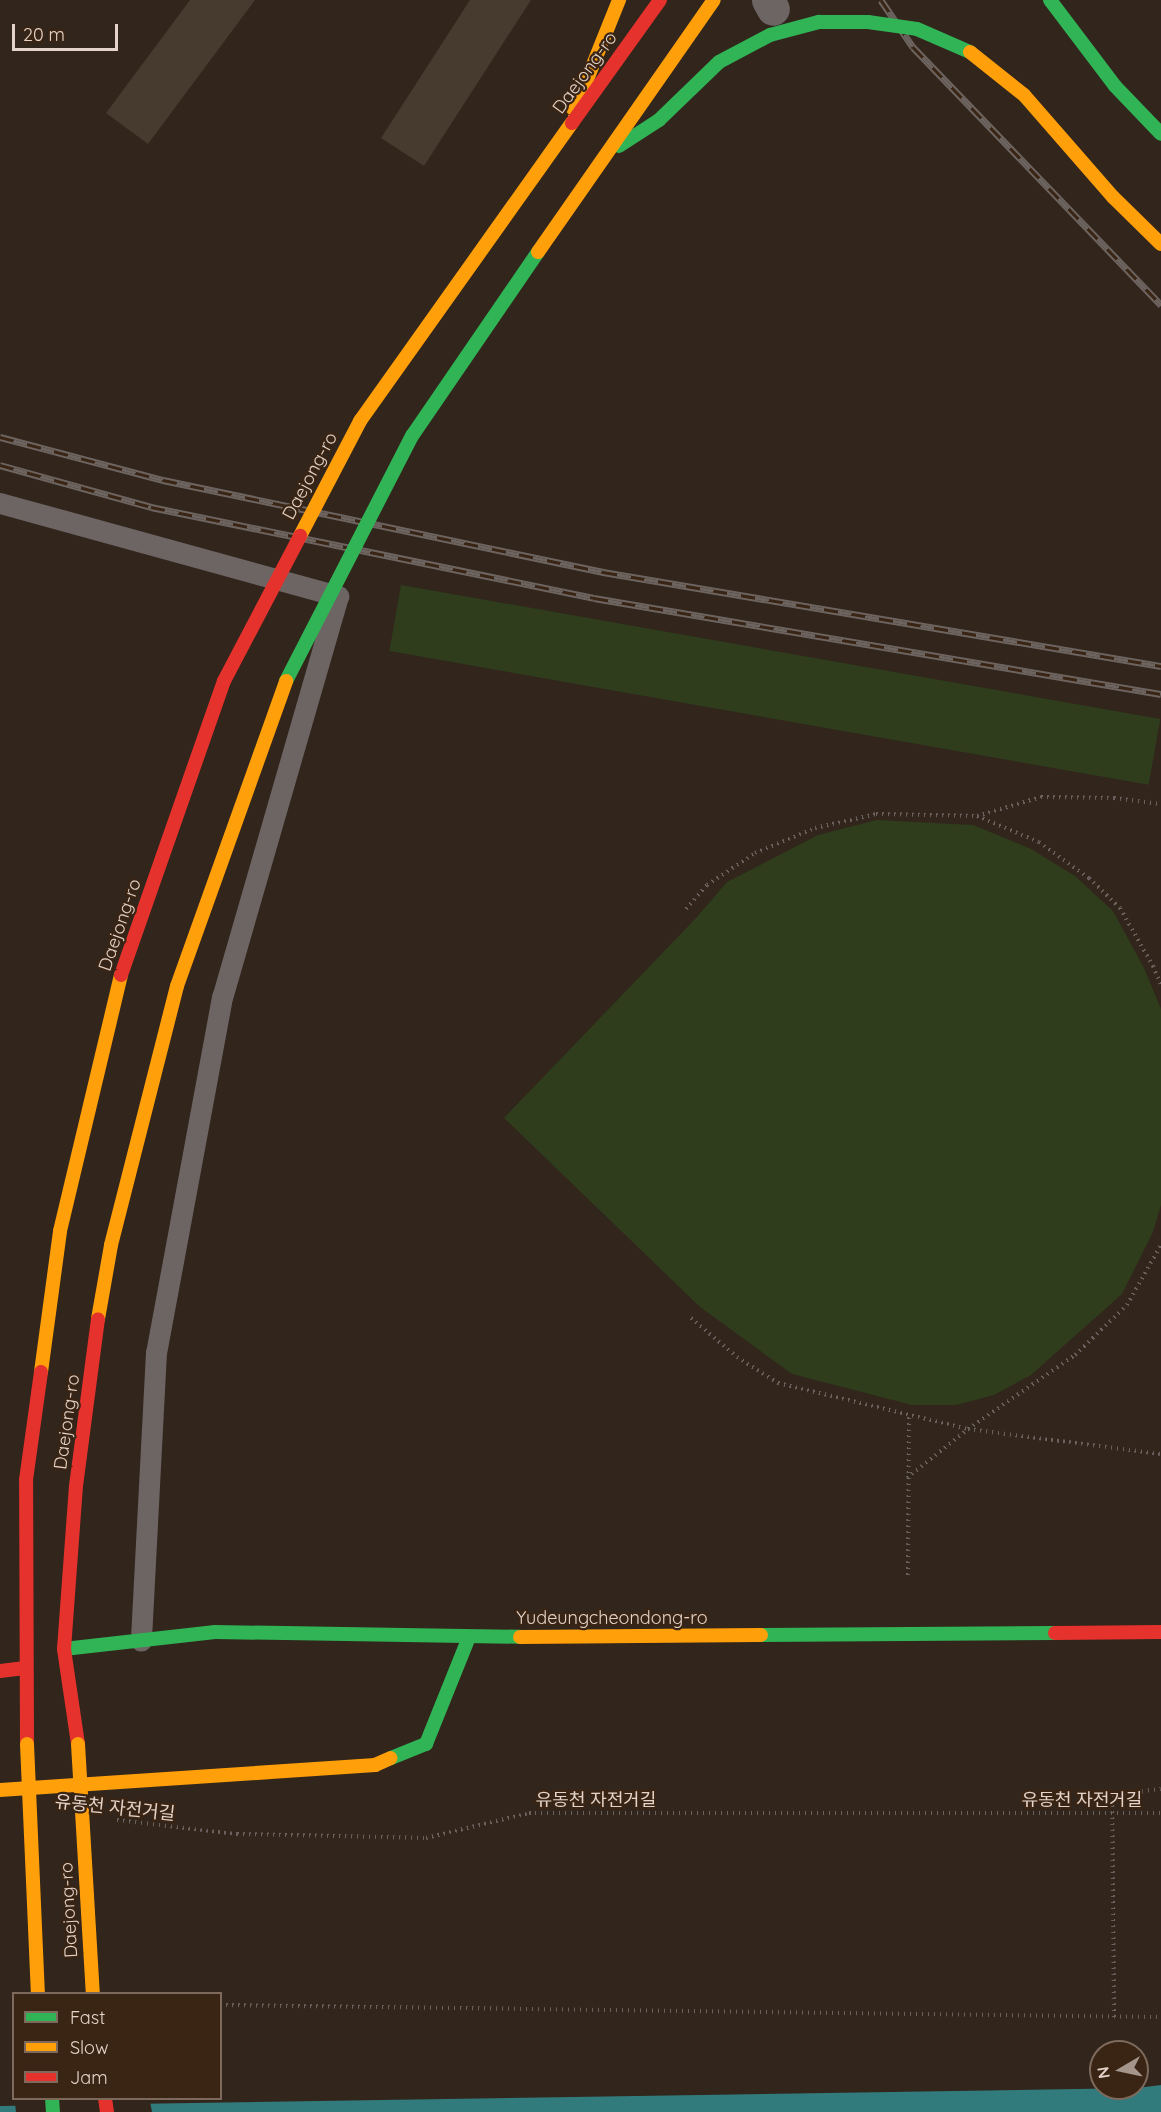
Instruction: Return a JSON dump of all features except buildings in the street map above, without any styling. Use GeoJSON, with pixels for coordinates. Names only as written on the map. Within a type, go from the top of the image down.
{"type":"FeatureCollection","features":[{"type":"Feature","properties":{"kind":"main road"},"geometry":{"type":"LineString","coordinates":[[567,130],[619,0]]}},
{"type":"Feature","properties":{"kind":"main road","name":"Daejong-ro"},"geometry":{"type":"LineString","coordinates":[[38,1992],[25,1668],[26,1480],[58,1243],[122,975],[224,681],[354,431],[660,0]]}},
{"type":"Feature","properties":{"kind":"main road","name":"Daejong-ro"},"geometry":{"type":"LineString","coordinates":[[93,1992],[78,1744],[64,1649],[76,1486],[101,1298],[111,1245],[177,986],[280,693],[412,436],[603,157],[714,0]]}},
{"type":"Feature","properties":{"kind":"main road"},"geometry":{"type":"LineString","coordinates":[[1050,0],[1115,86],[1161,134]]}},
{"type":"Feature","properties":{"kind":"main road"},"geometry":{"type":"LineString","coordinates":[[603,157],[659,120],[718,62],[770,35],[819,22],[868,22],[907,28],[968,50],[1024,95],[1113,197],[1161,244]]}},
{"type":"Feature","properties":{"kind":"main road","name":"Yudeungcheondong-ro"},"geometry":{"type":"LineString","coordinates":[[64,1649],[215,1632],[469,1637],[1161,1632]]}},
{"type":"Feature","properties":{"kind":"main road"},"geometry":{"type":"LineString","coordinates":[[0,1790],[375,1765],[426,1744],[469,1637]]}},
{"type":"Feature","properties":{"kind":"main road"},"geometry":{"type":"LineString","coordinates":[[0,1671],[25,1668]]}},
{"type":"Feature","properties":{"kind":"lane"},"geometry":{"type":"LineString","coordinates":[[0,503],[338,596],[220,1009],[156,1352],[141,1641]]}},
{"type":"Feature","properties":{"kind":"path"},"geometry":{"type":"LineString","coordinates":[[686,909],[707,885],[755,853],[815,828],[876,814],[977,816],[1041,797],[1114,798],[1161,804]]}},
{"type":"Feature","properties":{"kind":"path"},"geometry":{"type":"LineString","coordinates":[[977,816],[1039,842],[1089,878],[1120,908],[1153,966],[1161,985]]}},
{"type":"Feature","properties":{"kind":"path"},"geometry":{"type":"LineString","coordinates":[[907,1478],[968,1429],[1075,1355],[1127,1305],[1161,1245]]}},
{"type":"Feature","properties":{"kind":"path"},"geometry":{"type":"LineString","coordinates":[[691,1318],[737,1357],[778,1383],[968,1429],[1161,1454]]}},
{"type":"Feature","properties":{"kind":"path"},"geometry":{"type":"LineString","coordinates":[[908,1575],[909,1415]]}},
{"type":"Feature","properties":{"kind":"path"},"geometry":{"type":"LineString","coordinates":[[1114,2016],[1112,1795],[1161,1789]]}},
{"type":"Feature","properties":{"kind":"path","name":"유동천 자전거길"},"geometry":{"type":"LineString","coordinates":[[111,1820],[237,1834],[426,1838],[529,1813],[1161,1814]]}},
{"type":"Feature","properties":{"kind":"path"},"geometry":{"type":"LineString","coordinates":[[222,2005],[1161,2017]]}},
{"type":"Feature","properties":{"kind":"green space"},"geometry":{"type":"Polygon","coordinates":[[[401,585],[1160,719],[1149,785],[389,651],[401,585]]]}},
{"type":"Feature","properties":{"kind":"green space"},"geometry":{"type":"Polygon","coordinates":[[[877,820],[973,825],[1031,849],[1075,876],[1113,911],[1144,968],[1161,1009],[1161,1205],[1153,1232],[1122,1294],[1031,1375],[994,1395],[956,1405],[912,1405],[792,1374],[700,1307],[504,1118],[696,918],[727,882],[818,835],[877,820]]]}},
{"type":"Feature","properties":{"kind":"water"},"geometry":{"type":"Polygon","coordinates":[[[1161,2085],[1161,2112],[0,2112],[0,2106],[1089,2089],[1089,2100],[1149,2100],[1149,2086],[1161,2085]]]}},
{"type":"Feature","properties":{"kind":"pier"},"geometry":{"type":"Polygon","coordinates":[[[150,2101],[152,2112],[16,2112],[15,2103],[150,2101]]]}},
{"type":"Feature","properties":{"kind":"railway"},"geometry":{"type":"LineString","coordinates":[[881,0],[913,47],[1161,305]]}},
{"type":"Feature","properties":{"kind":"railway"},"geometry":{"type":"LineString","coordinates":[[0,437],[163,480],[603,572],[1161,666]]}},
{"type":"Feature","properties":{"kind":"railway"},"geometry":{"type":"LineString","coordinates":[[0,465],[151,507],[594,598],[1161,694]]}},
{"type":"Feature","properties":{"kind":"traffic: fast"},"geometry":{"type":"LineString","coordinates":[[1050,0],[1115,86],[1161,134]]}},
{"type":"Feature","properties":{"kind":"traffic: fast"},"geometry":{"type":"LineString","coordinates":[[619,146],[659,120],[719,62],[770,35],[819,22],[868,22],[917,29],[970,52]]}},
{"type":"Feature","properties":{"kind":"traffic: fast"},"geometry":{"type":"LineString","coordinates":[[286,681],[412,436],[538,252]]}},
{"type":"Feature","properties":{"kind":"traffic: fast"},"geometry":{"type":"LineString","coordinates":[[64,1649],[215,1632],[520,1637]]}},
{"type":"Feature","properties":{"kind":"traffic: fast"},"geometry":{"type":"LineString","coordinates":[[761,1635],[1055,1633]]}},
{"type":"Feature","properties":{"kind":"traffic: fast"},"geometry":{"type":"LineString","coordinates":[[391,1758],[426,1744],[469,1637]]}},
{"type":"Feature","properties":{"kind":"traffic: fast"},"geometry":{"type":"LineString","coordinates":[[52,2100],[53,2112]]}},
{"type":"Feature","properties":{"kind":"traffic: slow"},"geometry":{"type":"LineString","coordinates":[[574,112],[619,0]]}},
{"type":"Feature","properties":{"kind":"traffic: slow"},"geometry":{"type":"LineString","coordinates":[[538,252],[714,0]]}},
{"type":"Feature","properties":{"kind":"traffic: slow"},"geometry":{"type":"LineString","coordinates":[[970,52],[1024,95],[1113,197],[1161,244]]}},
{"type":"Feature","properties":{"kind":"traffic: slow"},"geometry":{"type":"LineString","coordinates":[[300,536],[360,421],[572,123]]}},
{"type":"Feature","properties":{"kind":"traffic: slow"},"geometry":{"type":"LineString","coordinates":[[177,986],[286,681]]}},
{"type":"Feature","properties":{"kind":"traffic: slow"},"geometry":{"type":"LineString","coordinates":[[41,1372],[60,1231],[121,975]]}},
{"type":"Feature","properties":{"kind":"traffic: slow"},"geometry":{"type":"LineString","coordinates":[[98,1319],[111,1245],[177,986]]}},
{"type":"Feature","properties":{"kind":"traffic: slow"},"geometry":{"type":"LineString","coordinates":[[520,1637],[761,1635]]}},
{"type":"Feature","properties":{"kind":"traffic: slow"},"geometry":{"type":"LineString","coordinates":[[27,1744],[38,1992]]}},
{"type":"Feature","properties":{"kind":"traffic: slow"},"geometry":{"type":"LineString","coordinates":[[78,1744],[93,1992]]}},
{"type":"Feature","properties":{"kind":"traffic: slow"},"geometry":{"type":"LineString","coordinates":[[0,1790],[375,1765],[391,1758]]}},
{"type":"Feature","properties":{"kind":"traffic: jam"},"geometry":{"type":"LineString","coordinates":[[572,123],[660,0]]}},
{"type":"Feature","properties":{"kind":"traffic: jam"},"geometry":{"type":"LineString","coordinates":[[121,975],[224,681],[300,536]]}},
{"type":"Feature","properties":{"kind":"traffic: jam"},"geometry":{"type":"LineString","coordinates":[[78,1744],[64,1649],[76,1486],[98,1319]]}},
{"type":"Feature","properties":{"kind":"traffic: jam"},"geometry":{"type":"LineString","coordinates":[[27,1744],[26,1480],[41,1372]]}},
{"type":"Feature","properties":{"kind":"traffic: jam"},"geometry":{"type":"LineString","coordinates":[[1055,1633],[1161,1632]]}},
{"type":"Feature","properties":{"kind":"traffic: jam"},"geometry":{"type":"LineString","coordinates":[[0,1671],[25,1668]]}},
{"type":"Feature","properties":{"kind":"traffic: jam"},"geometry":{"type":"LineString","coordinates":[[105,2100],[107,2112]]}}]}
